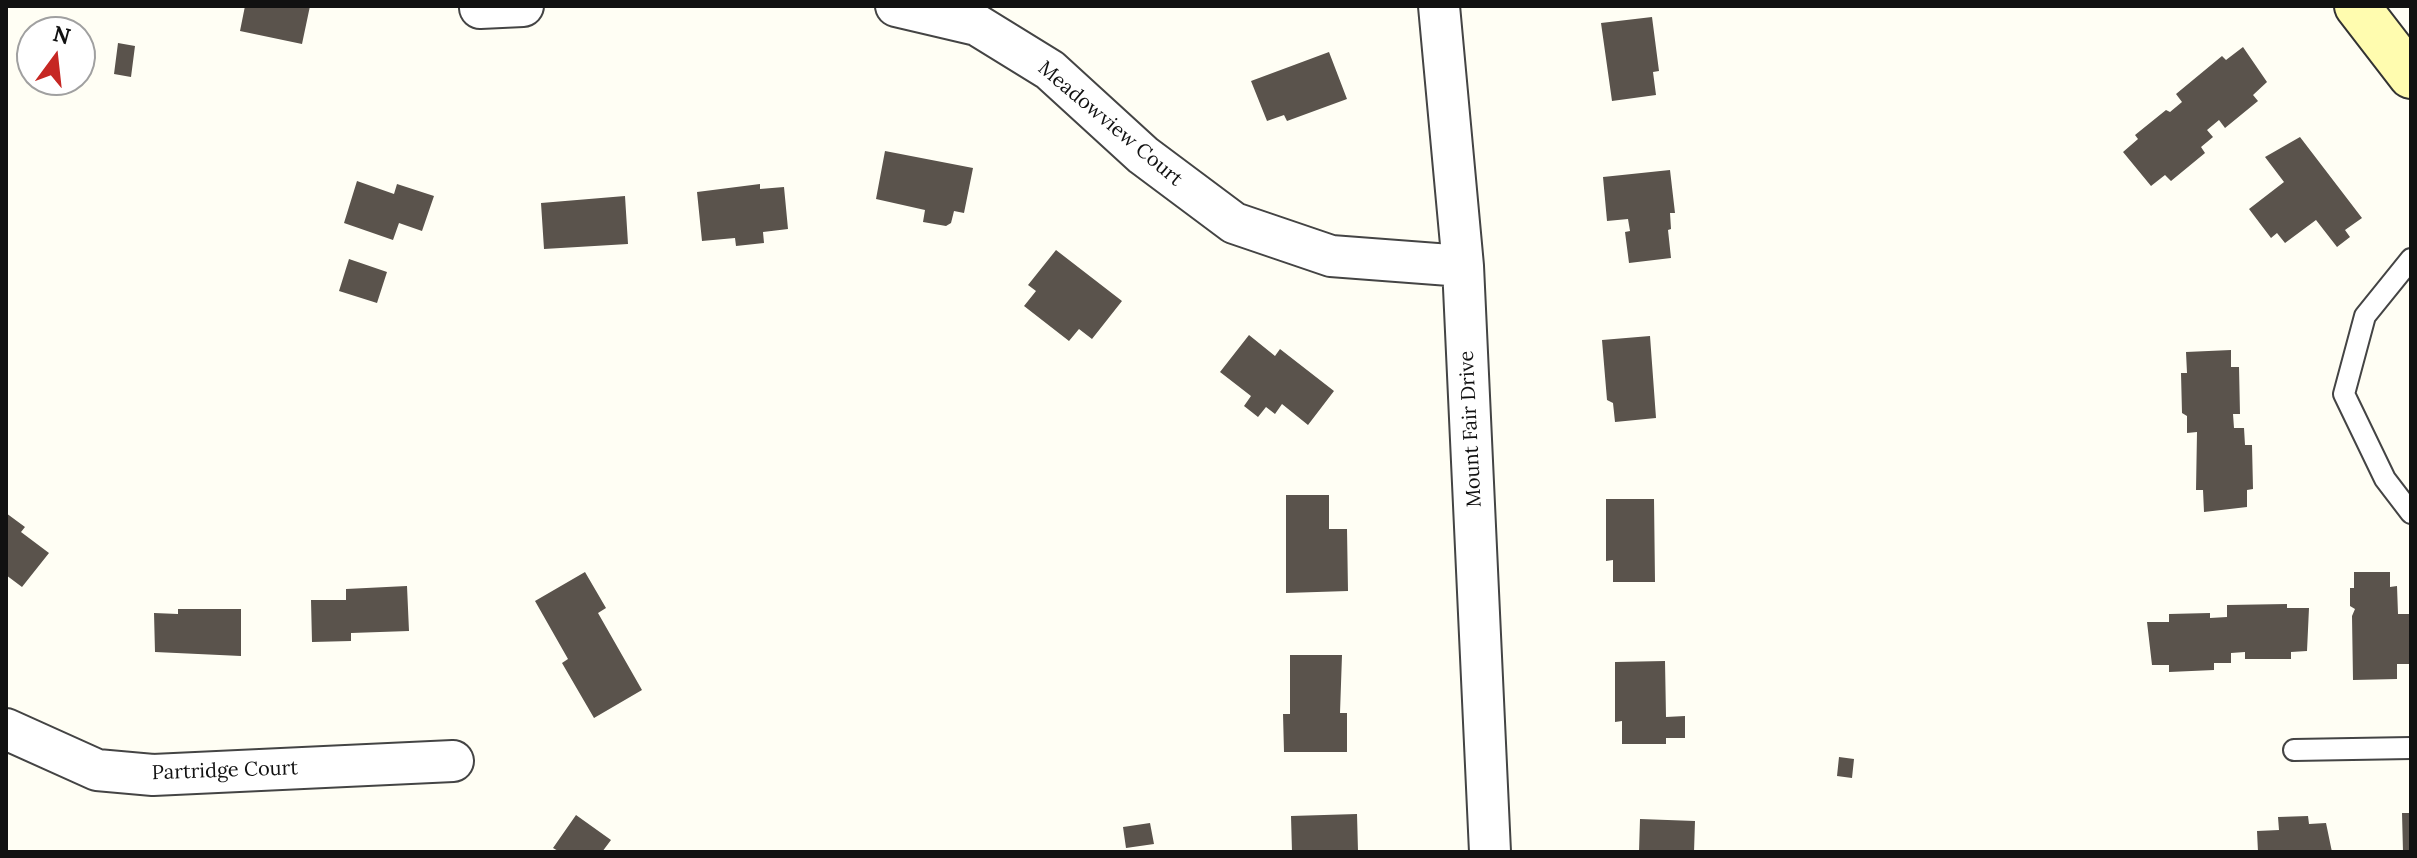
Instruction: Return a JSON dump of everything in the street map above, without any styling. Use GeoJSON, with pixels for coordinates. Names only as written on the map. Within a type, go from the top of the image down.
{"type":"FeatureCollection","features":[{"type":"Feature","properties":{"kind":"main road"},"geometry":{"type":"LineString","coordinates":[[2357,6],[2407,65]]}},
{"type":"Feature","properties":{"kind":"street"},"geometry":{"type":"LineString","coordinates":[[480,7],[523,6]]}},
{"type":"Feature","properties":{"kind":"street","name":"Meadowview Court"},"geometry":{"type":"LineString","coordinates":[[896,6],[977,25],[1050,70],[1143,155],[1234,223],[1331,256],[1463,266]]}},
{"type":"Feature","properties":{"kind":"street","name":"Mount Fair Drive"},"geometry":{"type":"LineString","coordinates":[[1439,6],[1463,266],[1490,852]]}},
{"type":"Feature","properties":{"kind":"street","name":"Partridge Court"},"geometry":{"type":"LineString","coordinates":[[6,729],[97,770],[153,775],[453,761]]}},
{"type":"Feature","properties":{"kind":"lane"},"geometry":{"type":"LineString","coordinates":[[2411,259],[2365,316],[2344,394],[2385,479],[2411,513]]}},
{"type":"Feature","properties":{"kind":"lane"},"geometry":{"type":"LineString","coordinates":[[2294,750],[2411,748]]}},
{"type":"Feature","properties":{"kind":"building"},"geometry":{"type":"Polygon","coordinates":[[[245,6],[310,6],[302,44],[240,31],[245,6]]]}},
{"type":"Feature","properties":{"kind":"building"},"geometry":{"type":"Polygon","coordinates":[[[1652,17],[1659,71],[1653,72],[1656,95],[1612,101],[1601,23],[1652,17]]]}},
{"type":"Feature","properties":{"kind":"building"},"geometry":{"type":"Polygon","coordinates":[[[118,43],[135,46],[131,77],[114,74],[118,43]]]}},
{"type":"Feature","properties":{"kind":"building"},"geometry":{"type":"Polygon","coordinates":[[[2243,47],[2267,82],[2253,95],[2258,101],[2225,128],[2219,120],[2207,130],[2213,137],[2201,147],[2205,153],[2171,181],[2165,175],[2151,186],[2123,152],[2138,139],[2135,135],[2166,110],[2170,112],[2182,102],[2176,94],[2222,56],[2226,60],[2243,47]]]}},
{"type":"Feature","properties":{"kind":"building"},"geometry":{"type":"Polygon","coordinates":[[[1329,52],[1347,99],[1287,121],[1284,115],[1267,121],[1251,81],[1329,52]]]}},
{"type":"Feature","properties":{"kind":"building"},"geometry":{"type":"Polygon","coordinates":[[[2300,137],[2362,218],[2345,230],[2350,237],[2337,247],[2316,220],[2285,243],[2277,233],[2271,238],[2249,209],[2284,182],[2265,157],[2300,137]]]}},
{"type":"Feature","properties":{"kind":"building"},"geometry":{"type":"Polygon","coordinates":[[[885,151],[973,168],[964,213],[954,211],[951,223],[946,226],[923,222],[925,210],[876,199],[885,151]]]}},
{"type":"Feature","properties":{"kind":"building"},"geometry":{"type":"Polygon","coordinates":[[[1670,170],[1675,213],[1670,213],[1671,229],[1668,230],[1671,258],[1629,263],[1625,232],[1630,231],[1628,219],[1607,221],[1603,177],[1670,170]]]}},
{"type":"Feature","properties":{"kind":"building"},"geometry":{"type":"Polygon","coordinates":[[[357,181],[394,194],[397,184],[434,196],[422,231],[399,223],[393,240],[344,223],[357,181]]]}},
{"type":"Feature","properties":{"kind":"building"},"geometry":{"type":"Polygon","coordinates":[[[760,184],[760,189],[784,187],[788,229],[763,232],[764,243],[736,246],[735,238],[702,241],[697,192],[760,184]]]}},
{"type":"Feature","properties":{"kind":"building"},"geometry":{"type":"Polygon","coordinates":[[[625,196],[628,244],[544,249],[541,203],[625,196]]]}},
{"type":"Feature","properties":{"kind":"building"},"geometry":{"type":"Polygon","coordinates":[[[1056,250],[1122,301],[1092,339],[1079,329],[1069,341],[1024,306],[1036,291],[1028,285],[1056,250]]]}},
{"type":"Feature","properties":{"kind":"building"},"geometry":{"type":"Polygon","coordinates":[[[349,259],[387,272],[377,303],[339,291],[349,259]]]}},
{"type":"Feature","properties":{"kind":"building"},"geometry":{"type":"Polygon","coordinates":[[[1249,335],[1275,356],[1280,349],[1334,391],[1308,425],[1282,404],[1275,414],[1266,407],[1258,417],[1244,406],[1251,396],[1220,372],[1249,335]]]}},
{"type":"Feature","properties":{"kind":"building"},"geometry":{"type":"Polygon","coordinates":[[[1650,336],[1656,418],[1615,422],[1613,403],[1607,400],[1602,340],[1650,336]]]}},
{"type":"Feature","properties":{"kind":"building"},"geometry":{"type":"Polygon","coordinates":[[[2231,350],[2231,367],[2239,367],[2240,414],[2233,414],[2234,428],[2244,428],[2245,445],[2252,445],[2253,489],[2247,490],[2247,507],[2204,512],[2203,490],[2196,490],[2197,432],[2187,433],[2187,416],[2182,413],[2181,373],[2187,373],[2186,352],[2231,350]]]}},
{"type":"Feature","properties":{"kind":"building"},"geometry":{"type":"Polygon","coordinates":[[[1286,495],[1329,495],[1329,529],[1347,529],[1348,591],[1286,593],[1286,495]]]}},
{"type":"Feature","properties":{"kind":"building"},"geometry":{"type":"Polygon","coordinates":[[[1606,499],[1654,499],[1655,582],[1613,582],[1613,560],[1606,561],[1606,499]]]}},
{"type":"Feature","properties":{"kind":"building"},"geometry":{"type":"Polygon","coordinates":[[[6,513],[25,527],[21,532],[49,553],[22,587],[6,575],[6,513]]]}},
{"type":"Feature","properties":{"kind":"building"},"geometry":{"type":"Polygon","coordinates":[[[585,572],[606,608],[598,613],[642,690],[594,718],[562,663],[568,659],[535,601],[585,572]]]}},
{"type":"Feature","properties":{"kind":"building"},"geometry":{"type":"Polygon","coordinates":[[[2354,572],[2390,572],[2390,587],[2397,586],[2398,614],[2411,614],[2411,664],[2397,664],[2397,679],[2353,680],[2352,616],[2355,609],[2350,606],[2350,588],[2354,588],[2354,572]]]}},
{"type":"Feature","properties":{"kind":"building"},"geometry":{"type":"Polygon","coordinates":[[[407,586],[409,631],[351,633],[351,641],[312,642],[311,600],[346,600],[346,589],[407,586]]]}},
{"type":"Feature","properties":{"kind":"building"},"geometry":{"type":"Polygon","coordinates":[[[2287,604],[2287,608],[2309,608],[2307,651],[2291,652],[2291,659],[2245,659],[2245,652],[2231,653],[2231,663],[2214,663],[2214,670],[2169,672],[2169,665],[2152,665],[2147,622],[2169,622],[2169,614],[2210,613],[2210,618],[2227,617],[2227,605],[2287,604]]]}},
{"type":"Feature","properties":{"kind":"building"},"geometry":{"type":"Polygon","coordinates":[[[178,609],[241,609],[241,656],[155,652],[154,613],[178,614],[178,609]]]}},
{"type":"Feature","properties":{"kind":"building"},"geometry":{"type":"Polygon","coordinates":[[[1290,655],[1342,655],[1340,713],[1347,713],[1347,752],[1284,752],[1283,714],[1290,714],[1290,655]]]}},
{"type":"Feature","properties":{"kind":"building"},"geometry":{"type":"Polygon","coordinates":[[[1665,661],[1666,717],[1685,716],[1685,738],[1666,738],[1666,744],[1622,744],[1622,721],[1615,722],[1615,662],[1665,661]]]}},
{"type":"Feature","properties":{"kind":"building"},"geometry":{"type":"Polygon","coordinates":[[[1839,757],[1854,759],[1852,778],[1837,776],[1839,757]]]}},
{"type":"Feature","properties":{"kind":"building"},"geometry":{"type":"Polygon","coordinates":[[[2402,813],[2411,813],[2411,852],[2403,852],[2402,813]]]}},
{"type":"Feature","properties":{"kind":"building"},"geometry":{"type":"Polygon","coordinates":[[[1357,814],[1358,851],[1292,852],[1291,816],[1357,814]]]}},
{"type":"Feature","properties":{"kind":"building"},"geometry":{"type":"Polygon","coordinates":[[[576,815],[611,840],[602,852],[560,852],[553,848],[576,815]]]}},
{"type":"Feature","properties":{"kind":"building"},"geometry":{"type":"Polygon","coordinates":[[[2308,816],[2309,824],[2326,823],[2332,852],[2258,852],[2257,831],[2279,830],[2278,817],[2308,816]]]}},
{"type":"Feature","properties":{"kind":"building"},"geometry":{"type":"Polygon","coordinates":[[[1640,819],[1695,821],[1694,852],[1639,852],[1640,819]]]}},
{"type":"Feature","properties":{"kind":"building"},"geometry":{"type":"Polygon","coordinates":[[[1150,823],[1154,844],[1126,848],[1123,827],[1150,823]]]}}]}
